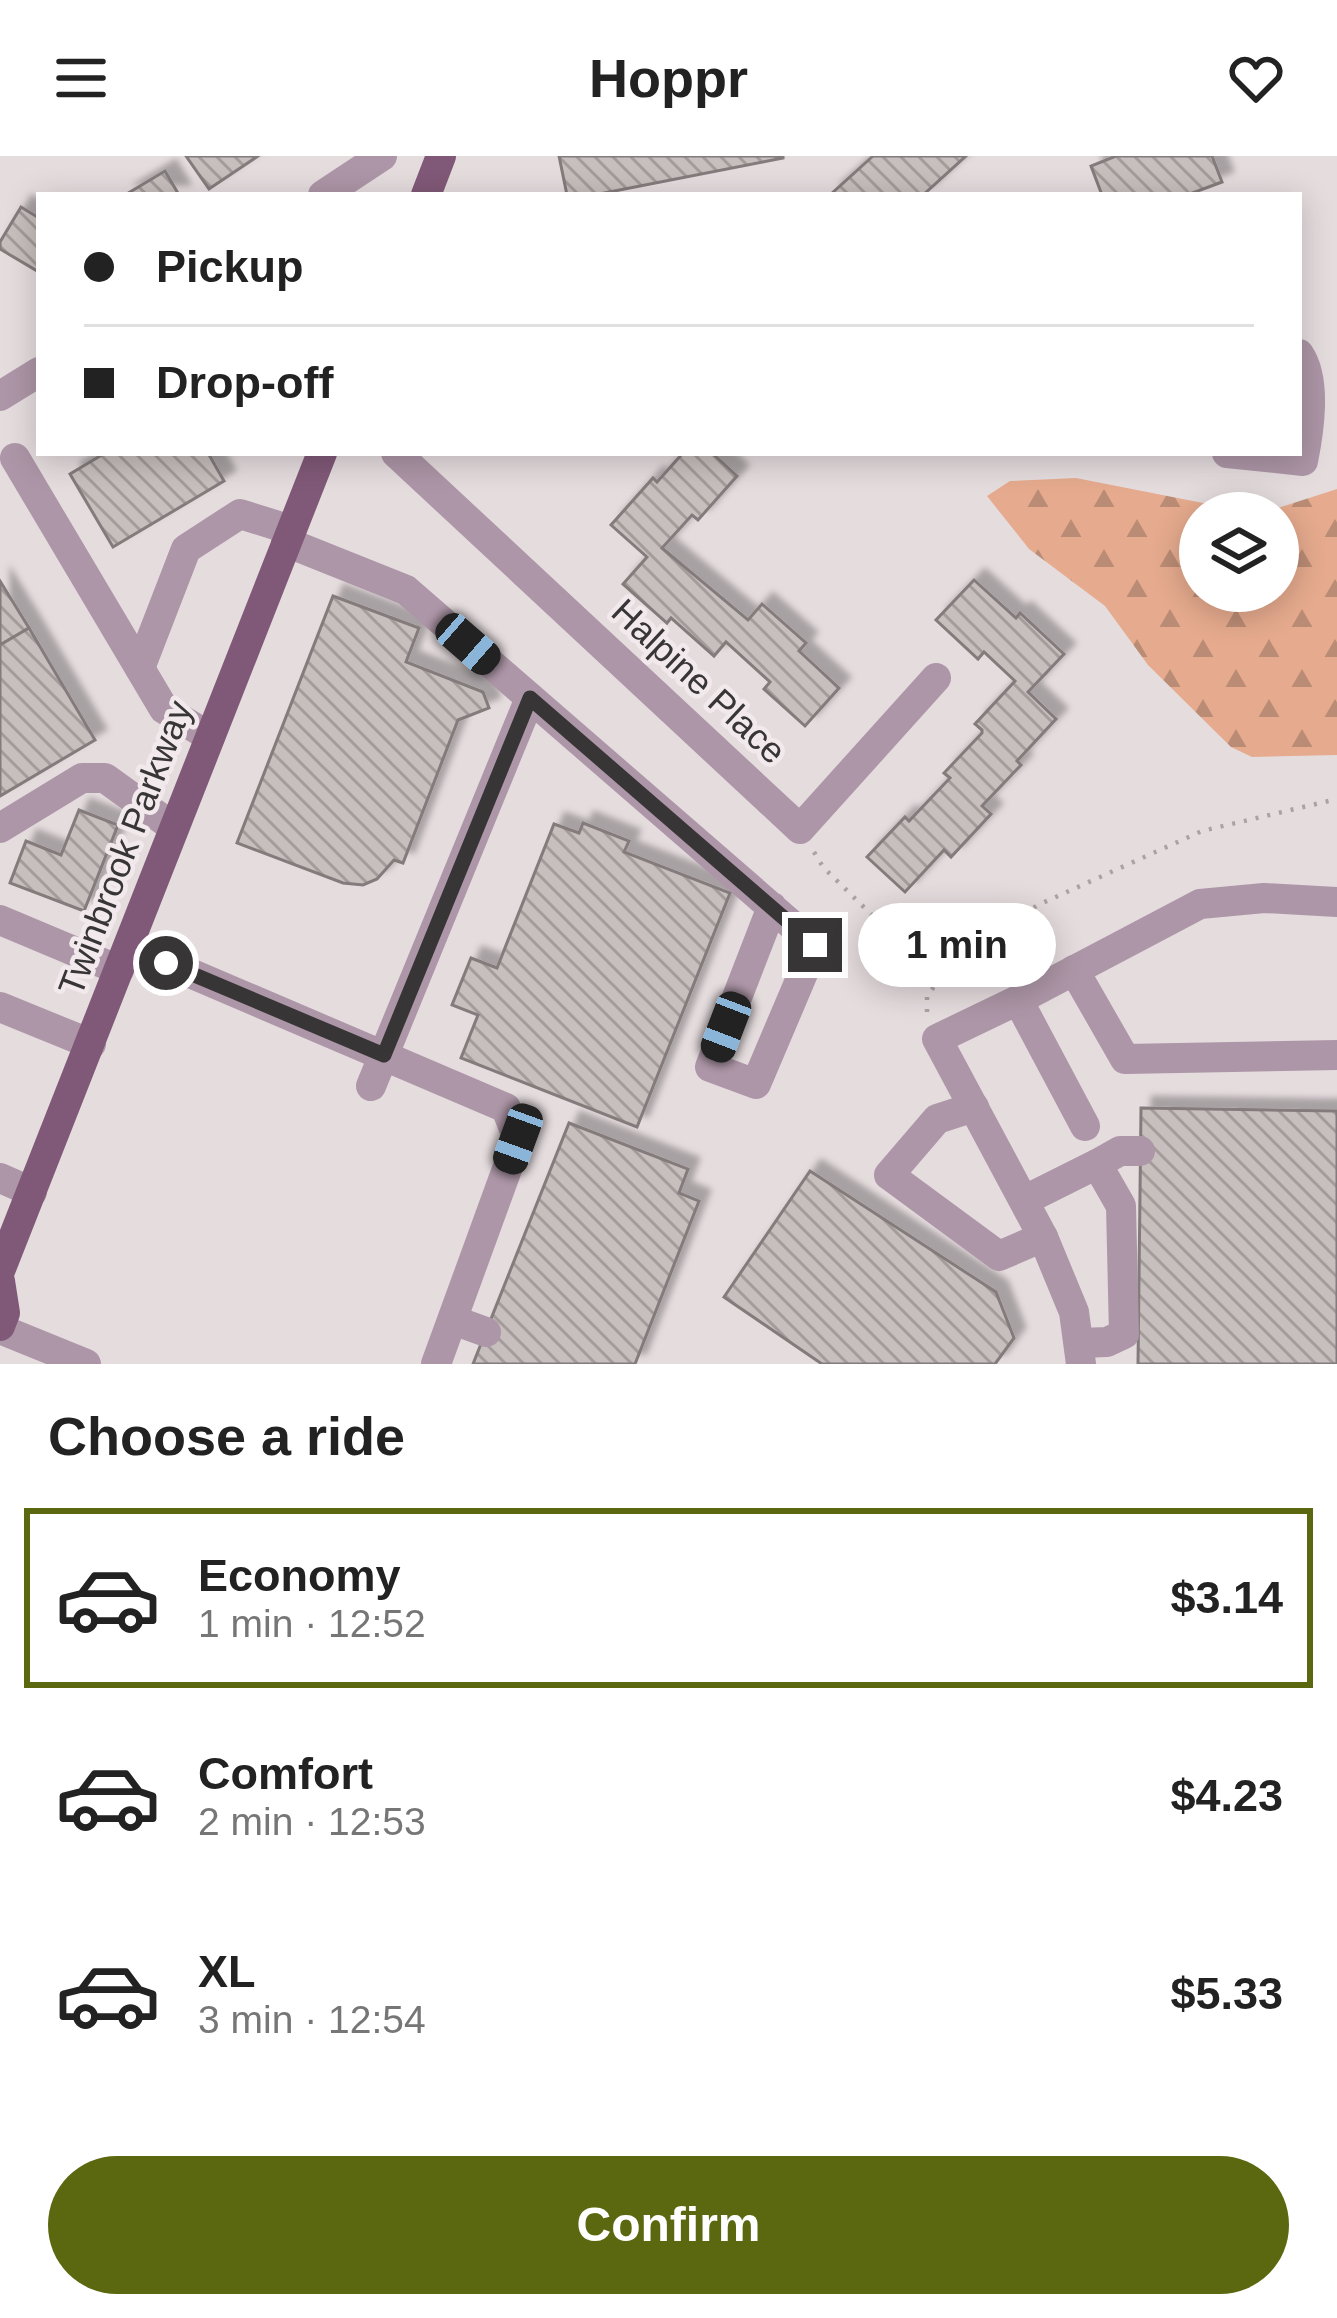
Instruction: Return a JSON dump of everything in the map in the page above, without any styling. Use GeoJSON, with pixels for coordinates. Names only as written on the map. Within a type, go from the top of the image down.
{"type":"FeatureCollection","features":[{"type":"Feature","properties":{"kind":"main road"},"geometry":{"type":"LineString","coordinates":[[427,192],[441,156]]}},
{"type":"Feature","properties":{"kind":"main road","name":"Twinbrook Parkway"},"geometry":{"type":"LineString","coordinates":[[0,1270],[321,456]]}},
{"type":"Feature","properties":{"kind":"main road"},"geometry":{"type":"LineString","coordinates":[[0,1281],[5,1313],[0,1328]]}},
{"type":"Feature","properties":{"kind":"street"},"geometry":{"type":"LineString","coordinates":[[328,192],[382,156]]}},
{"type":"Feature","properties":{"kind":"street"},"geometry":{"type":"LineString","coordinates":[[1256,456],[1304,461],[1310,422],[1302,358]]}},
{"type":"Feature","properties":{"kind":"street"},"geometry":{"type":"LineString","coordinates":[[2,391],[36,374]]}},
{"type":"Feature","properties":{"kind":"street","name":"Halpine Place"},"geometry":{"type":"LineString","coordinates":[[399,456],[800,829]]}},
{"type":"Feature","properties":{"kind":"street"},"geometry":{"type":"LineString","coordinates":[[15,458],[164,709],[210,737]]}},
{"type":"Feature","properties":{"kind":"street"},"geometry":{"type":"LineString","coordinates":[[140,668],[186,549],[240,514],[406,590],[815,945],[756,1084],[710,1067],[772,908]]}},
{"type":"Feature","properties":{"kind":"street"},"geometry":{"type":"LineString","coordinates":[[800,829],[936,678]]}},
{"type":"Feature","properties":{"kind":"street"},"geometry":{"type":"LineString","coordinates":[[371,1086],[530,698]]}},
{"type":"Feature","properties":{"kind":"street"},"geometry":{"type":"LineString","coordinates":[[0,828],[82,778],[105,778],[173,827]]}},
{"type":"Feature","properties":{"kind":"street"},"geometry":{"type":"LineString","coordinates":[[1097,1164],[1120,1206],[1124,1334],[1080,1354],[1073,1312],[1043,1237],[938,1039],[1200,904],[1264,898],[1337,902]]}},
{"type":"Feature","properties":{"kind":"street"},"geometry":{"type":"LineString","coordinates":[[0,920],[124,959],[384,1055],[506,1108],[518,1139],[436,1364]]}},
{"type":"Feature","properties":{"kind":"street"},"geometry":{"type":"LineString","coordinates":[[1074,970],[1125,1059],[1337,1055]]}},
{"type":"Feature","properties":{"kind":"street"},"geometry":{"type":"LineString","coordinates":[[1018,1000],[1084,1126]]}},
{"type":"Feature","properties":{"kind":"street"},"geometry":{"type":"LineString","coordinates":[[0,1007],[91,1044]]}},
{"type":"Feature","properties":{"kind":"street"},"geometry":{"type":"LineString","coordinates":[[974,1107],[938,1119],[889,1175],[999,1256],[1043,1237]]}},
{"type":"Feature","properties":{"kind":"street"},"geometry":{"type":"LineString","coordinates":[[1025,1200],[1120,1151],[1140,1150]]}},
{"type":"Feature","properties":{"kind":"street"},"geometry":{"type":"LineString","coordinates":[[0,1178],[32,1192]]}},
{"type":"Feature","properties":{"kind":"street"},"geometry":{"type":"LineString","coordinates":[[453,1320],[486,1331]]}},
{"type":"Feature","properties":{"kind":"street"},"geometry":{"type":"LineString","coordinates":[[0,1328],[86,1364]]}},
{"type":"Feature","properties":{"kind":"path"},"geometry":{"type":"LineString","coordinates":[[938,1039],[927,1022],[927,996],[947,969],[1038,905],[1202,831],[1337,799]]}},
{"type":"Feature","properties":{"kind":"path"},"geometry":{"type":"LineString","coordinates":[[800,829],[824,867],[879,922],[923,926],[961,913],[980,942]]}},
{"type":"Feature","properties":{"kind":"green space"},"geometry":{"type":"Polygon","coordinates":[[[1076,478],[1179,498],[1179,612],[1299,612],[1299,501],[1337,489],[1337,755],[1252,757],[1231,747],[1148,665],[1105,606],[1029,549],[987,496],[1010,481],[1076,478]]]}},
{"type":"Feature","properties":{"kind":"building"},"geometry":{"type":"Polygon","coordinates":[[[186,156],[258,156],[209,189],[186,156]]]}},
{"type":"Feature","properties":{"kind":"building"},"geometry":{"type":"Polygon","coordinates":[[[559,156],[783,156],[609,192],[566,192],[559,156]]]}},
{"type":"Feature","properties":{"kind":"building"},"geometry":{"type":"Polygon","coordinates":[[[873,156],[966,156],[926,192],[833,192],[873,156]]]}},
{"type":"Feature","properties":{"kind":"building"},"geometry":{"type":"Polygon","coordinates":[[[1116,156],[1212,156],[1222,182],[1195,192],[1101,192],[1091,166],[1116,156]]]}},
{"type":"Feature","properties":{"kind":"building"},"geometry":{"type":"Polygon","coordinates":[[[165,171],[177,192],[130,192],[165,171]]]}},
{"type":"Feature","properties":{"kind":"building"},"geometry":{"type":"Polygon","coordinates":[[[21,207],[36,216],[36,270],[0,249],[21,207]]]}},
{"type":"Feature","properties":{"kind":"building"},"geometry":{"type":"Polygon","coordinates":[[[100,456],[210,456],[224,481],[113,547],[70,474],[100,456]]]}},
{"type":"Feature","properties":{"kind":"building"},"geometry":{"type":"Polygon","coordinates":[[[680,456],[715,456],[737,476],[698,520],[692,515],[662,548],[748,620],[762,604],[806,643],[799,651],[839,688],[805,726],[764,689],[770,682],[726,642],[714,656],[623,584],[647,557],[611,525],[653,478],[657,482],[680,456]]]}},
{"type":"Feature","properties":{"kind":"building"},"geometry":{"type":"Polygon","coordinates":[[[974,580],[1016,618],[1020,613],[1064,654],[1028,692],[1056,719],[982,806],[991,814],[951,857],[944,850],[905,892],[867,857],[950,778],[944,773],[982,733],[975,724],[1015,681],[984,652],[978,659],[936,620],[974,580]]]}},
{"type":"Feature","properties":{"kind":"building"},"geometry":{"type":"Polygon","coordinates":[[[0,581],[29,628],[0,645],[0,581]]]}},
{"type":"Feature","properties":{"kind":"building"},"geometry":{"type":"Polygon","coordinates":[[[333,596],[419,628],[406,662],[483,692],[489,708],[458,720],[403,863],[394,860],[377,879],[363,885],[343,883],[237,843],[333,596]]]}},
{"type":"Feature","properties":{"kind":"building"},"geometry":{"type":"Polygon","coordinates":[[[29,628],[95,740],[0,796],[0,645],[29,628]]]}},
{"type":"Feature","properties":{"kind":"building"},"geometry":{"type":"Polygon","coordinates":[[[79,810],[118,825],[84,911],[10,883],[26,841],[61,855],[79,810]]]}},
{"type":"Feature","properties":{"kind":"building"},"geometry":{"type":"Polygon","coordinates":[[[583,823],[629,841],[624,852],[730,893],[637,1127],[461,1058],[478,1015],[452,1005],[471,958],[497,968],[554,824],[579,833],[583,823]]]}},
{"type":"Feature","properties":{"kind":"building"},"geometry":{"type":"Polygon","coordinates":[[[1141,1108],[1337,1111],[1337,1364],[1138,1364],[1141,1108]]]}},
{"type":"Feature","properties":{"kind":"building"},"geometry":{"type":"Polygon","coordinates":[[[569,1123],[688,1169],[679,1193],[699,1201],[635,1364],[473,1364],[569,1123]]]}},
{"type":"Feature","properties":{"kind":"building"},"geometry":{"type":"Polygon","coordinates":[[[810,1171],[996,1292],[1014,1338],[995,1364],[822,1364],[724,1297],[810,1171]]]}},
{"type":"Feature","properties":{"kind":"route"},"geometry":{"type":"LineString","coordinates":[[166,963],[384,1055],[530,698],[815,945]]}}]}
